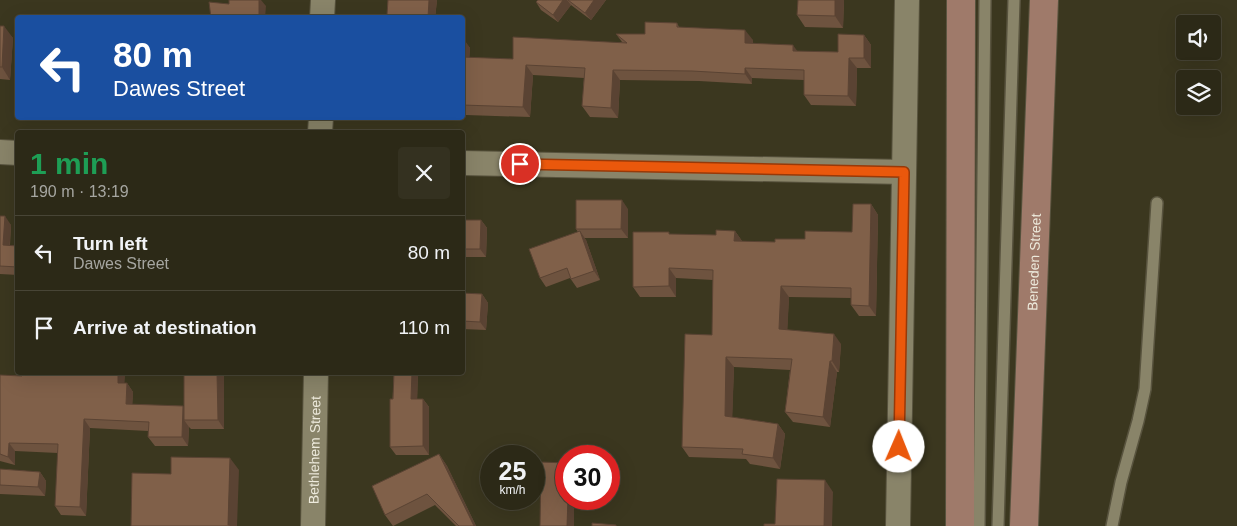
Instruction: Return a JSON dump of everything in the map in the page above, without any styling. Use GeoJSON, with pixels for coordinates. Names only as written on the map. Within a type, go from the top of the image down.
{"type":"FeatureCollection","features":[{"type":"Feature","properties":{"kind":"main road"},"geometry":{"type":"LineString","coordinates":[[960,526],[961,0]]}},
{"type":"Feature","properties":{"kind":"main road","name":"Beneden Street"},"geometry":{"type":"LineString","coordinates":[[1024,526],[1044,0]]}},
{"type":"Feature","properties":{"kind":"street"},"geometry":{"type":"LineString","coordinates":[[322,15],[323,0]]}},
{"type":"Feature","properties":{"kind":"street"},"geometry":{"type":"LineString","coordinates":[[898,526],[907,0]]}},
{"type":"Feature","properties":{"kind":"street"},"geometry":{"type":"LineString","coordinates":[[0,152],[15,153]]}},
{"type":"Feature","properties":{"kind":"street"},"geometry":{"type":"LineString","coordinates":[[465,163],[904,172]]}},
{"type":"Feature","properties":{"kind":"street","name":"Bethlehem Street"},"geometry":{"type":"LineString","coordinates":[[313,526],[316,375]]}},
{"type":"Feature","properties":{"kind":"lane"},"geometry":{"type":"LineString","coordinates":[[979,526],[985,0]]}},
{"type":"Feature","properties":{"kind":"lane"},"geometry":{"type":"LineString","coordinates":[[998,526],[1014,0]]}},
{"type":"Feature","properties":{"kind":"lane"},"geometry":{"type":"LineString","coordinates":[[1112,526],[1120,482],[1138,421],[1145,389],[1157,203]]}},
{"type":"Feature","properties":{"kind":"building"},"geometry":{"type":"Polygon","coordinates":[[[229,0],[259,0],[259,15],[211,15],[209,2],[229,4],[229,0]]]}},
{"type":"Feature","properties":{"kind":"building"},"geometry":{"type":"Polygon","coordinates":[[[388,0],[429,0],[428,15],[387,15],[388,0]]]}},
{"type":"Feature","properties":{"kind":"building"},"geometry":{"type":"Polygon","coordinates":[[[538,0],[563,0],[553,15],[536,2],[538,0]]]}},
{"type":"Feature","properties":{"kind":"building"},"geometry":{"type":"Polygon","coordinates":[[[568,0],[594,0],[585,13],[568,0]]]}},
{"type":"Feature","properties":{"kind":"building"},"geometry":{"type":"Polygon","coordinates":[[[798,0],[835,0],[835,16],[797,15],[798,0]]]}},
{"type":"Feature","properties":{"kind":"building"},"geometry":{"type":"Polygon","coordinates":[[[645,22],[677,23],[677,27],[745,30],[745,43],[793,45],[793,51],[838,52],[838,34],[864,35],[864,58],[849,58],[848,96],[804,95],[804,70],[745,68],[745,74],[613,70],[611,108],[582,106],[585,68],[526,65],[523,107],[465,105],[465,57],[513,59],[513,37],[627,43],[616,34],[645,34],[645,22]]]}},
{"type":"Feature","properties":{"kind":"building"},"geometry":{"type":"Polygon","coordinates":[[[0,26],[4,26],[2,67],[0,67],[0,26]]]}},
{"type":"Feature","properties":{"kind":"building"},"geometry":{"type":"Polygon","coordinates":[[[576,200],[622,200],[621,229],[576,229],[576,200]]]}},
{"type":"Feature","properties":{"kind":"building"},"geometry":{"type":"Polygon","coordinates":[[[853,204],[871,204],[869,306],[851,305],[851,288],[781,286],[779,329],[834,334],[832,361],[830,361],[823,417],[785,412],[792,359],[726,357],[725,416],[778,424],[773,458],[742,454],[743,449],[682,447],[685,334],[712,335],[713,270],[669,268],[669,286],[633,287],[633,232],[716,235],[716,230],[735,231],[734,241],[775,242],[775,239],[805,239],[805,231],[852,232],[853,204]]]}},
{"type":"Feature","properties":{"kind":"building"},"geometry":{"type":"Polygon","coordinates":[[[0,216],[5,216],[3,245],[15,246],[15,267],[0,266],[0,216]]]}},
{"type":"Feature","properties":{"kind":"building"},"geometry":{"type":"Polygon","coordinates":[[[465,220],[481,220],[480,249],[465,249],[465,220]]]}},
{"type":"Feature","properties":{"kind":"building"},"geometry":{"type":"Polygon","coordinates":[[[580,231],[594,271],[571,279],[567,268],[540,278],[529,249],[580,231]]]}},
{"type":"Feature","properties":{"kind":"building"},"geometry":{"type":"Polygon","coordinates":[[[465,293],[482,294],[480,322],[465,321],[465,293]]]}},
{"type":"Feature","properties":{"kind":"building"},"geometry":{"type":"Polygon","coordinates":[[[0,375],[118,375],[118,383],[127,383],[126,404],[183,406],[182,437],[148,437],[149,422],[84,419],[80,507],[55,506],[58,444],[9,443],[8,457],[0,454],[0,375]]]}},
{"type":"Feature","properties":{"kind":"building"},"geometry":{"type":"Polygon","coordinates":[[[184,375],[217,375],[218,420],[184,420],[184,375]]]}},
{"type":"Feature","properties":{"kind":"building"},"geometry":{"type":"Polygon","coordinates":[[[394,375],[412,375],[411,399],[423,399],[423,446],[390,447],[390,399],[393,399],[394,375]]]}},
{"type":"Feature","properties":{"kind":"building"},"geometry":{"type":"Polygon","coordinates":[[[439,454],[474,526],[459,526],[427,494],[385,515],[372,486],[439,454]]]}},
{"type":"Feature","properties":{"kind":"building"},"geometry":{"type":"Polygon","coordinates":[[[171,457],[230,458],[228,525],[230,526],[131,526],[132,473],[171,474],[171,457]]]}},
{"type":"Feature","properties":{"kind":"building"},"geometry":{"type":"Polygon","coordinates":[[[545,462],[555,463],[555,510],[568,510],[567,526],[540,526],[540,510],[545,510],[545,462]]]}},
{"type":"Feature","properties":{"kind":"building"},"geometry":{"type":"Polygon","coordinates":[[[0,469],[40,472],[38,487],[0,485],[0,469]]]}},
{"type":"Feature","properties":{"kind":"building"},"geometry":{"type":"Polygon","coordinates":[[[777,479],[825,480],[824,526],[764,526],[764,524],[775,524],[777,479]]]}},
{"type":"Feature","properties":{"kind":"building"},"geometry":{"type":"Polygon","coordinates":[[[592,523],[616,525],[616,526],[592,526],[592,523]]]}},
{"type":"Feature","properties":{"kind":"route"},"geometry":{"type":"LineString","coordinates":[[520,164],[904,172],[899,447]]}}]}
